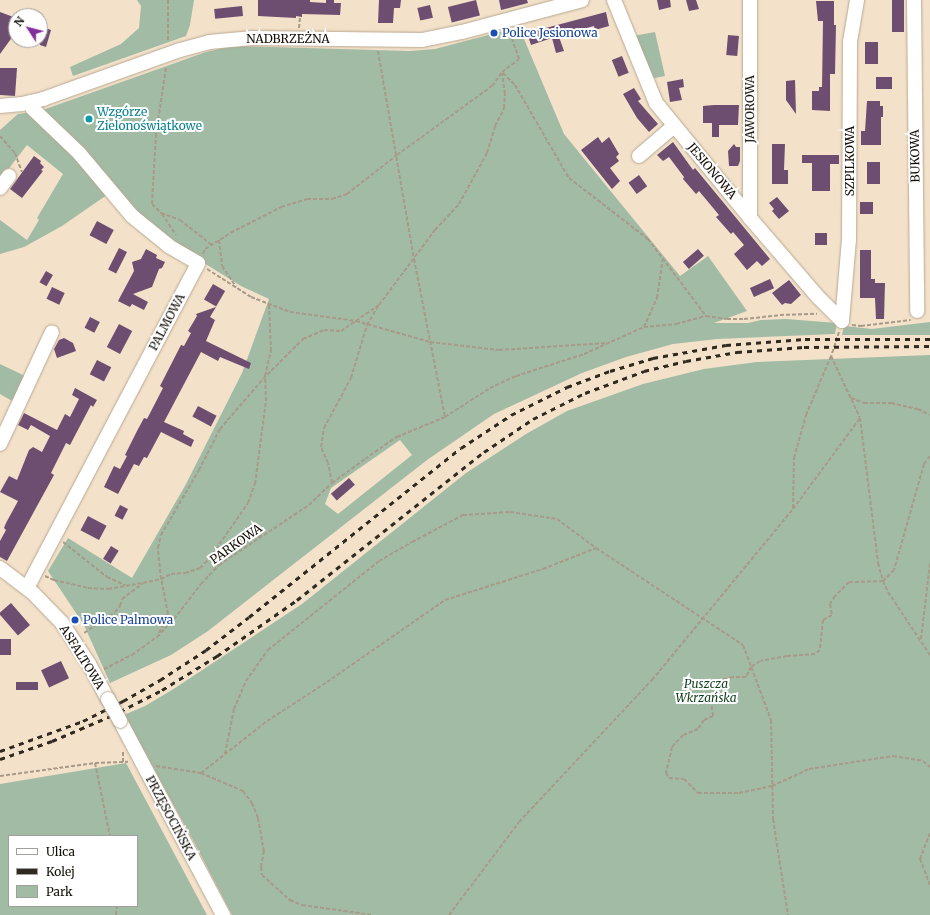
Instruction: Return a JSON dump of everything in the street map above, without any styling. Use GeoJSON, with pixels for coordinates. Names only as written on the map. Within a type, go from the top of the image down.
{"type":"FeatureCollection","features":[{"type":"Feature","properties":{"kind":"street","name":"NADBRZEŻNA"},"geometry":{"type":"LineString","coordinates":[[0,106],[31,102],[180,50],[209,42],[253,38],[376,40],[431,38],[582,0]]}},
{"type":"Feature","properties":{"kind":"street","name":"JESIONOWA"},"geometry":{"type":"LineString","coordinates":[[614,0],[656,103],[750,218],[818,297],[842,321]]}},
{"type":"Feature","properties":{"kind":"street","name":"JAWOROWA"},"geometry":{"type":"LineString","coordinates":[[750,0],[750,218]]}},
{"type":"Feature","properties":{"kind":"street","name":"SZPILKOWA"},"geometry":{"type":"LineString","coordinates":[[842,321],[849,244],[850,42],[857,0]]}},
{"type":"Feature","properties":{"kind":"street","name":"BUKOWA"},"geometry":{"type":"LineString","coordinates":[[914,0],[915,316]]}},
{"type":"Feature","properties":{"kind":"street"},"geometry":{"type":"LineString","coordinates":[[31,102],[34,109],[78,152],[132,216],[169,246],[198,263]]}},
{"type":"Feature","properties":{"kind":"street"},"geometry":{"type":"LineString","coordinates":[[640,156],[674,126]]}},
{"type":"Feature","properties":{"kind":"street"},"geometry":{"type":"LineString","coordinates":[[0,188],[15,174]]}},
{"type":"Feature","properties":{"kind":"street","name":"PALMOWA"},"geometry":{"type":"LineString","coordinates":[[26,588],[198,263]]}},
{"type":"Feature","properties":{"kind":"street"},"geometry":{"type":"LineString","coordinates":[[0,444],[52,332]]}},
{"type":"Feature","properties":{"kind":"street","name":"ASFALTOWA"},"geometry":{"type":"LineString","coordinates":[[0,568],[45,604],[67,629],[95,675],[120,722]]}},
{"type":"Feature","properties":{"kind":"street","name":"PRZĘSOCIŃSKA"},"geometry":{"type":"LineString","coordinates":[[120,722],[223,915]]}},
{"type":"Feature","properties":{"kind":"path"},"geometry":{"type":"LineString","coordinates":[[168,0],[168,47]]}},
{"type":"Feature","properties":{"kind":"path"},"geometry":{"type":"LineString","coordinates":[[298,31],[300,16]]}},
{"type":"Feature","properties":{"kind":"path"},"geometry":{"type":"LineString","coordinates":[[507,20],[519,59],[502,72],[492,86],[397,155],[347,194],[332,199],[307,199],[281,207],[236,230],[205,249],[198,263],[251,297],[290,312],[356,321],[430,342],[499,350],[607,343]]}},
{"type":"Feature","properties":{"kind":"path"},"geometry":{"type":"LineString","coordinates":[[376,40],[414,259],[446,417]]}},
{"type":"Feature","properties":{"kind":"path"},"geometry":{"type":"LineString","coordinates":[[167,60],[156,134],[152,204],[161,212],[180,220],[212,245]]}},
{"type":"Feature","properties":{"kind":"path"},"geometry":{"type":"LineString","coordinates":[[502,72],[515,85],[569,178],[648,239],[706,316],[727,319],[744,319],[780,315],[820,314]]}},
{"type":"Feature","properties":{"kind":"path"},"geometry":{"type":"LineString","coordinates":[[332,483],[328,463],[321,447],[324,428],[351,378],[367,325],[379,305],[435,230],[459,204],[487,153],[504,108],[505,94],[502,72]]}},
{"type":"Feature","properties":{"kind":"path"},"geometry":{"type":"LineString","coordinates":[[0,136],[15,153],[15,174]]}},
{"type":"Feature","properties":{"kind":"path"},"geometry":{"type":"LineString","coordinates":[[220,240],[222,266],[236,288]]}},
{"type":"Feature","properties":{"kind":"path"},"geometry":{"type":"LineString","coordinates":[[644,327],[657,298],[663,258]]}},
{"type":"Feature","properties":{"kind":"path"},"geometry":{"type":"LineString","coordinates":[[43,575],[54,580],[88,588],[108,589],[161,579],[171,574],[185,573],[200,568],[209,559],[248,503],[255,484],[266,401],[265,376],[271,351],[269,304]]}},
{"type":"Feature","properties":{"kind":"path"},"geometry":{"type":"LineString","coordinates":[[157,637],[164,626],[168,614],[161,579],[158,548],[161,535],[199,470],[220,429],[265,376],[303,339],[324,330],[341,331],[379,305]]}},
{"type":"Feature","properties":{"kind":"path","name":"PARKOWA"},"geometry":{"type":"LineString","coordinates":[[95,675],[132,655],[157,637],[174,619],[201,584],[219,565],[309,505],[332,483],[397,437],[446,417],[490,388],[516,376],[584,354],[644,327],[676,324],[706,316]]}},
{"type":"Feature","properties":{"kind":"path"},"geometry":{"type":"LineString","coordinates":[[793,509],[794,458],[806,415],[831,356],[842,321],[851,325],[861,326],[915,316]]}},
{"type":"Feature","properties":{"kind":"path"},"geometry":{"type":"LineString","coordinates":[[831,356],[860,418],[878,563],[883,581],[888,592],[930,655]]}},
{"type":"Feature","properties":{"kind":"path"},"geometry":{"type":"LineString","coordinates":[[850,398],[864,403],[891,403],[918,409],[930,415]]}},
{"type":"Feature","properties":{"kind":"path"},"geometry":{"type":"LineString","coordinates":[[449,915],[519,822],[652,680],[793,509],[860,418]]}},
{"type":"Feature","properties":{"kind":"path"},"geometry":{"type":"LineString","coordinates":[[930,456],[924,464],[894,570],[883,581],[849,582],[835,596],[830,604],[832,614],[824,620],[820,650],[815,654],[760,661],[751,667],[746,677],[733,677],[715,681],[710,694],[713,716],[704,720],[698,729],[683,735],[672,747],[666,773],[669,778],[684,779],[698,793],[739,793],[772,786],[809,770],[893,756],[923,760],[930,767]]}},
{"type":"Feature","properties":{"kind":"path"},"geometry":{"type":"LineString","coordinates":[[225,755],[234,709],[246,681],[268,650],[380,561],[462,515],[510,512],[557,519],[596,548],[743,645],[770,720],[773,820],[788,915]]}},
{"type":"Feature","properties":{"kind":"path"},"geometry":{"type":"LineString","coordinates":[[209,559],[235,544],[265,535]]}},
{"type":"Feature","properties":{"kind":"path"},"geometry":{"type":"LineString","coordinates":[[61,541],[107,577],[126,586]]}},
{"type":"Feature","properties":{"kind":"path"},"geometry":{"type":"LineString","coordinates":[[201,774],[267,721],[327,682],[445,600],[543,569],[596,548]]}},
{"type":"Feature","properties":{"kind":"path"},"geometry":{"type":"LineString","coordinates":[[921,640],[930,564]]}},
{"type":"Feature","properties":{"kind":"path"},"geometry":{"type":"LineString","coordinates":[[84,632],[115,612],[120,606],[122,598],[143,582]]}},
{"type":"Feature","properties":{"kind":"path"},"geometry":{"type":"LineString","coordinates":[[0,776],[95,763],[127,762],[152,767],[162,766],[201,774],[243,790],[252,803],[258,818],[264,851],[261,867],[262,875],[290,900],[302,905],[372,915]]}},
{"type":"Feature","properties":{"kind":"path"},"geometry":{"type":"LineString","coordinates":[[95,763],[110,835]]}},
{"type":"Feature","properties":{"kind":"path"},"geometry":{"type":"LineString","coordinates":[[930,833],[920,859],[930,885]]}},
{"type":"Feature","properties":{"kind":"green space"},"geometry":{"type":"Polygon","coordinates":[[[137,0],[194,0],[190,25],[186,36],[73,76],[70,67],[121,44],[139,28],[141,6],[137,0]]]}},
{"type":"Feature","properties":{"kind":"green space"},"geometry":{"type":"Polygon","coordinates":[[[519,27],[564,134],[680,276],[708,256],[747,311],[714,323],[748,323],[761,320],[786,319],[837,323],[835,334],[717,339],[673,344],[626,357],[582,373],[494,414],[427,460],[208,631],[171,655],[110,683],[84,625],[48,571],[68,538],[132,578],[186,484],[242,373],[269,299],[241,286],[204,263],[140,219],[114,190],[62,226],[24,247],[0,254],[0,220],[27,240],[39,220],[37,218],[63,174],[27,145],[0,180],[0,130],[18,114],[40,111],[206,52],[228,47],[240,46],[410,51],[435,49],[519,27]],[[400,440],[331,488],[325,504],[338,514],[412,455],[400,440]]]}},
{"type":"Feature","properties":{"kind":"green space"},"geometry":{"type":"Polygon","coordinates":[[[655,32],[665,76],[650,79],[633,36],[655,32]]]}},
{"type":"Feature","properties":{"kind":"green space"},"geometry":{"type":"Polygon","coordinates":[[[930,322],[930,335],[842,335],[844,326],[872,329],[930,322]]]}},
{"type":"Feature","properties":{"kind":"green space","name":"Puszcza Wkrzańska"},"geometry":{"type":"Polygon","coordinates":[[[930,355],[930,915],[232,915],[194,842],[124,715],[145,706],[172,690],[302,604],[466,473],[526,434],[567,411],[643,384],[704,369],[757,362],[930,355]]]}},
{"type":"Feature","properties":{"kind":"green space"},"geometry":{"type":"Polygon","coordinates":[[[0,364],[25,376],[14,402],[0,394],[0,364]]]}},
{"type":"Feature","properties":{"kind":"green space"},"geometry":{"type":"Polygon","coordinates":[[[126,763],[207,915],[0,915],[0,784],[126,763]]]}},
{"type":"Feature","properties":{"kind":"building"},"geometry":{"type":"Polygon","coordinates":[[[258,0],[310,0],[310,2],[326,3],[326,0],[334,0],[334,3],[341,3],[340,15],[302,14],[302,17],[296,16],[296,18],[258,16],[258,0]]]}},
{"type":"Feature","properties":{"kind":"building"},"geometry":{"type":"Polygon","coordinates":[[[379,0],[401,0],[400,8],[394,8],[393,23],[378,23],[379,0]]]}},
{"type":"Feature","properties":{"kind":"building"},"geometry":{"type":"Polygon","coordinates":[[[476,0],[480,16],[452,23],[448,7],[476,0]]]}},
{"type":"Feature","properties":{"kind":"building"},"geometry":{"type":"Polygon","coordinates":[[[499,0],[527,0],[528,3],[501,10],[499,0]]]}},
{"type":"Feature","properties":{"kind":"building"},"geometry":{"type":"Polygon","coordinates":[[[657,0],[670,0],[671,7],[659,10],[657,0]]]}},
{"type":"Feature","properties":{"kind":"building"},"geometry":{"type":"Polygon","coordinates":[[[686,0],[696,0],[699,9],[689,11],[686,0]]]}},
{"type":"Feature","properties":{"kind":"building"},"geometry":{"type":"Polygon","coordinates":[[[892,0],[904,0],[904,32],[892,32],[892,0]]]}},
{"type":"Feature","properties":{"kind":"building"},"geometry":{"type":"Polygon","coordinates":[[[816,1],[834,1],[834,25],[836,25],[835,74],[830,74],[830,111],[812,110],[812,91],[819,91],[819,87],[822,87],[823,21],[818,21],[816,1]]]}},
{"type":"Feature","properties":{"kind":"building"},"geometry":{"type":"Polygon","coordinates":[[[430,5],[433,18],[420,21],[417,8],[430,5]]]}},
{"type":"Feature","properties":{"kind":"building"},"geometry":{"type":"Polygon","coordinates":[[[242,6],[243,16],[215,19],[214,9],[242,6]]]}},
{"type":"Feature","properties":{"kind":"building"},"geometry":{"type":"Polygon","coordinates":[[[0,12],[8,15],[8,43],[0,54],[0,12]]]}},
{"type":"Feature","properties":{"kind":"building"},"geometry":{"type":"Polygon","coordinates":[[[606,12],[609,26],[595,30],[594,26],[564,34],[565,36],[559,37],[564,51],[556,53],[552,38],[531,45],[527,33],[606,12]]]}},
{"type":"Feature","properties":{"kind":"building"},"geometry":{"type":"Polygon","coordinates":[[[48,29],[51,30],[48,40],[48,29]]]}},
{"type":"Feature","properties":{"kind":"building"},"geometry":{"type":"Polygon","coordinates":[[[728,35],[739,36],[737,56],[726,55],[728,35]]]}},
{"type":"Feature","properties":{"kind":"building"},"geometry":{"type":"Polygon","coordinates":[[[865,42],[878,42],[878,64],[865,64],[865,42]]]}},
{"type":"Feature","properties":{"kind":"building"},"geometry":{"type":"Polygon","coordinates":[[[622,56],[629,73],[619,77],[612,60],[622,56]]]}},
{"type":"Feature","properties":{"kind":"building"},"geometry":{"type":"Polygon","coordinates":[[[0,68],[17,68],[15,96],[0,95],[0,68]]]}},
{"type":"Feature","properties":{"kind":"building"},"geometry":{"type":"Polygon","coordinates":[[[876,77],[892,77],[892,89],[876,89],[876,77]]]}},
{"type":"Feature","properties":{"kind":"building"},"geometry":{"type":"Polygon","coordinates":[[[683,79],[684,87],[679,88],[682,100],[670,102],[667,82],[683,79]]]}},
{"type":"Feature","properties":{"kind":"building"},"geometry":{"type":"Polygon","coordinates":[[[795,80],[796,114],[786,100],[786,81],[795,80]]]}},
{"type":"Feature","properties":{"kind":"building"},"geometry":{"type":"Polygon","coordinates":[[[634,88],[641,99],[638,101],[658,124],[649,132],[637,118],[623,94],[634,88]]]}},
{"type":"Feature","properties":{"kind":"building"},"geometry":{"type":"Polygon","coordinates":[[[867,101],[880,101],[880,106],[883,106],[883,117],[881,117],[881,145],[861,145],[861,131],[865,131],[867,101]]]}},
{"type":"Feature","properties":{"kind":"building"},"geometry":{"type":"Polygon","coordinates":[[[739,105],[738,125],[719,125],[719,137],[712,137],[712,123],[703,123],[703,106],[739,105]]]}},
{"type":"Feature","properties":{"kind":"building"},"geometry":{"type":"Polygon","coordinates":[[[598,137],[602,143],[609,137],[619,154],[616,157],[619,161],[610,168],[620,181],[612,189],[581,150],[598,137]]]}},
{"type":"Feature","properties":{"kind":"building"},"geometry":{"type":"Polygon","coordinates":[[[673,142],[693,170],[695,168],[770,259],[762,266],[757,261],[747,270],[734,254],[744,245],[733,232],[731,234],[716,217],[719,215],[699,191],[696,194],[683,179],[684,177],[669,157],[663,161],[657,155],[673,142]]]}},
{"type":"Feature","properties":{"kind":"building"},"geometry":{"type":"Polygon","coordinates":[[[734,144],[736,147],[740,147],[740,161],[738,166],[729,166],[728,151],[734,144]]]}},
{"type":"Feature","properties":{"kind":"building"},"geometry":{"type":"Polygon","coordinates":[[[772,144],[785,144],[784,170],[788,170],[788,184],[772,184],[772,144]]]}},
{"type":"Feature","properties":{"kind":"building"},"geometry":{"type":"Polygon","coordinates":[[[802,155],[839,155],[839,164],[830,164],[830,191],[812,191],[812,163],[802,163],[802,155]]]}},
{"type":"Feature","properties":{"kind":"building"},"geometry":{"type":"Polygon","coordinates":[[[34,156],[41,161],[40,163],[44,167],[41,170],[43,171],[22,198],[10,189],[34,156]]]}},
{"type":"Feature","properties":{"kind":"building"},"geometry":{"type":"Polygon","coordinates":[[[867,162],[880,162],[880,184],[867,184],[867,162]]]}},
{"type":"Feature","properties":{"kind":"building"},"geometry":{"type":"Polygon","coordinates":[[[639,175],[647,186],[637,194],[628,183],[639,175]]]}},
{"type":"Feature","properties":{"kind":"building"},"geometry":{"type":"Polygon","coordinates":[[[777,197],[789,211],[779,219],[772,211],[774,209],[769,203],[777,197]]]}},
{"type":"Feature","properties":{"kind":"building"},"geometry":{"type":"Polygon","coordinates":[[[860,202],[873,202],[873,214],[860,214],[860,202]]]}},
{"type":"Feature","properties":{"kind":"building"},"geometry":{"type":"Polygon","coordinates":[[[97,221],[114,230],[106,244],[89,235],[97,221]]]}},
{"type":"Feature","properties":{"kind":"building"},"geometry":{"type":"Polygon","coordinates":[[[815,233],[827,233],[827,245],[815,245],[815,233]]]}},
{"type":"Feature","properties":{"kind":"building"},"geometry":{"type":"Polygon","coordinates":[[[119,248],[127,252],[116,273],[108,269],[119,248]]]}},
{"type":"Feature","properties":{"kind":"building"},"geometry":{"type":"Polygon","coordinates":[[[146,249],[157,255],[156,258],[165,262],[162,268],[159,269],[152,287],[133,294],[148,302],[144,310],[132,304],[130,307],[118,301],[134,271],[132,262],[141,259],[146,249]]]}},
{"type":"Feature","properties":{"kind":"building"},"geometry":{"type":"Polygon","coordinates":[[[698,249],[704,256],[689,269],[683,262],[698,249]]]}},
{"type":"Feature","properties":{"kind":"building"},"geometry":{"type":"Polygon","coordinates":[[[860,250],[871,250],[871,279],[875,279],[875,283],[885,283],[884,319],[876,319],[875,298],[860,298],[860,250]]]}},
{"type":"Feature","properties":{"kind":"building"},"geometry":{"type":"Polygon","coordinates":[[[46,271],[53,275],[46,286],[40,282],[46,271]]]}},
{"type":"Feature","properties":{"kind":"building"},"geometry":{"type":"Polygon","coordinates":[[[770,279],[774,288],[754,297],[750,288],[770,279]]]}},
{"type":"Feature","properties":{"kind":"building"},"geometry":{"type":"Polygon","coordinates":[[[789,280],[801,295],[791,304],[785,303],[782,305],[772,293],[789,280]]]}},
{"type":"Feature","properties":{"kind":"building"},"geometry":{"type":"Polygon","coordinates":[[[213,284],[225,291],[216,307],[204,300],[213,284]]]}},
{"type":"Feature","properties":{"kind":"building"},"geometry":{"type":"Polygon","coordinates":[[[52,287],[65,293],[59,305],[47,299],[52,287]]]}},
{"type":"Feature","properties":{"kind":"building"},"geometry":{"type":"Polygon","coordinates":[[[216,307],[210,317],[215,320],[206,341],[251,363],[249,369],[220,357],[218,361],[201,352],[164,422],[184,431],[183,434],[194,440],[191,447],[161,432],[147,458],[144,457],[139,466],[134,464],[118,494],[104,487],[114,466],[120,469],[127,456],[125,455],[144,418],[147,419],[163,388],[160,386],[181,345],[184,346],[191,333],[188,331],[197,316],[196,314],[216,307]]]}},
{"type":"Feature","properties":{"kind":"building"},"geometry":{"type":"Polygon","coordinates":[[[90,317],[100,322],[94,333],[85,328],[90,317]]]}},
{"type":"Feature","properties":{"kind":"building"},"geometry":{"type":"Polygon","coordinates":[[[119,324],[132,331],[120,354],[107,347],[119,324]]]}},
{"type":"Feature","properties":{"kind":"building"},"geometry":{"type":"Polygon","coordinates":[[[64,338],[73,343],[76,351],[57,358],[54,349],[59,340],[64,338]]]}},
{"type":"Feature","properties":{"kind":"building"},"geometry":{"type":"Polygon","coordinates":[[[97,360],[111,367],[104,382],[90,374],[97,360]]]}},
{"type":"Feature","properties":{"kind":"building"},"geometry":{"type":"Polygon","coordinates":[[[75,388],[97,400],[93,407],[91,405],[70,445],[66,443],[51,473],[54,475],[7,561],[0,557],[0,541],[6,530],[4,528],[6,523],[18,501],[0,492],[9,476],[17,480],[29,450],[33,447],[42,452],[50,436],[31,425],[28,430],[18,425],[24,413],[57,430],[65,414],[70,417],[79,399],[72,395],[75,388]]]}},
{"type":"Feature","properties":{"kind":"building"},"geometry":{"type":"Polygon","coordinates":[[[198,406],[217,416],[211,426],[192,417],[198,406]]]}},
{"type":"Feature","properties":{"kind":"building"},"geometry":{"type":"Polygon","coordinates":[[[349,478],[355,485],[337,501],[331,494],[349,478]]]}},
{"type":"Feature","properties":{"kind":"building"},"geometry":{"type":"Polygon","coordinates":[[[120,505],[128,509],[123,520],[115,516],[120,505]]]}},
{"type":"Feature","properties":{"kind":"building"},"geometry":{"type":"Polygon","coordinates":[[[88,516],[107,526],[99,540],[80,530],[88,516]]]}},
{"type":"Feature","properties":{"kind":"building"},"geometry":{"type":"Polygon","coordinates":[[[111,546],[119,551],[111,563],[103,559],[111,546]]]}},
{"type":"Feature","properties":{"kind":"building"},"geometry":{"type":"Polygon","coordinates":[[[11,603],[30,625],[18,635],[0,615],[0,613],[11,603]]]}},
{"type":"Feature","properties":{"kind":"building"},"geometry":{"type":"Polygon","coordinates":[[[0,639],[11,639],[11,655],[0,655],[0,639]]]}},
{"type":"Feature","properties":{"kind":"building"},"geometry":{"type":"Polygon","coordinates":[[[61,661],[69,678],[49,688],[41,670],[61,661]]]}},
{"type":"Feature","properties":{"kind":"building"},"geometry":{"type":"Polygon","coordinates":[[[16,682],[38,682],[38,690],[16,690],[16,682]]]}},
{"type":"Feature","properties":{"kind":"railway"},"geometry":{"type":"LineString","coordinates":[[0,751],[83,721],[160,680],[206,650],[249,617],[461,448],[511,415],[567,387],[610,371],[653,358],[726,345],[805,339],[930,339]]}},
{"type":"Feature","properties":{"kind":"railway"},"geometry":{"type":"LineString","coordinates":[[0,759],[52,741],[111,716],[162,690],[217,656],[297,600],[484,452],[533,419],[585,393],[644,371],[686,361],[737,352],[804,347],[930,346]]}},
{"type":"Feature","properties":{"kind":"place","name":"Police Jesionowa"},"geometry":{"type":"Point","coordinates":[494,33]}},
{"type":"Feature","properties":{"kind":"place","name":"Wzgórze Zielonoświątkowe"},"geometry":{"type":"Point","coordinates":[89,119]}},
{"type":"Feature","properties":{"kind":"place","name":"Police Palmowa"},"geometry":{"type":"Point","coordinates":[75,620]}}]}
